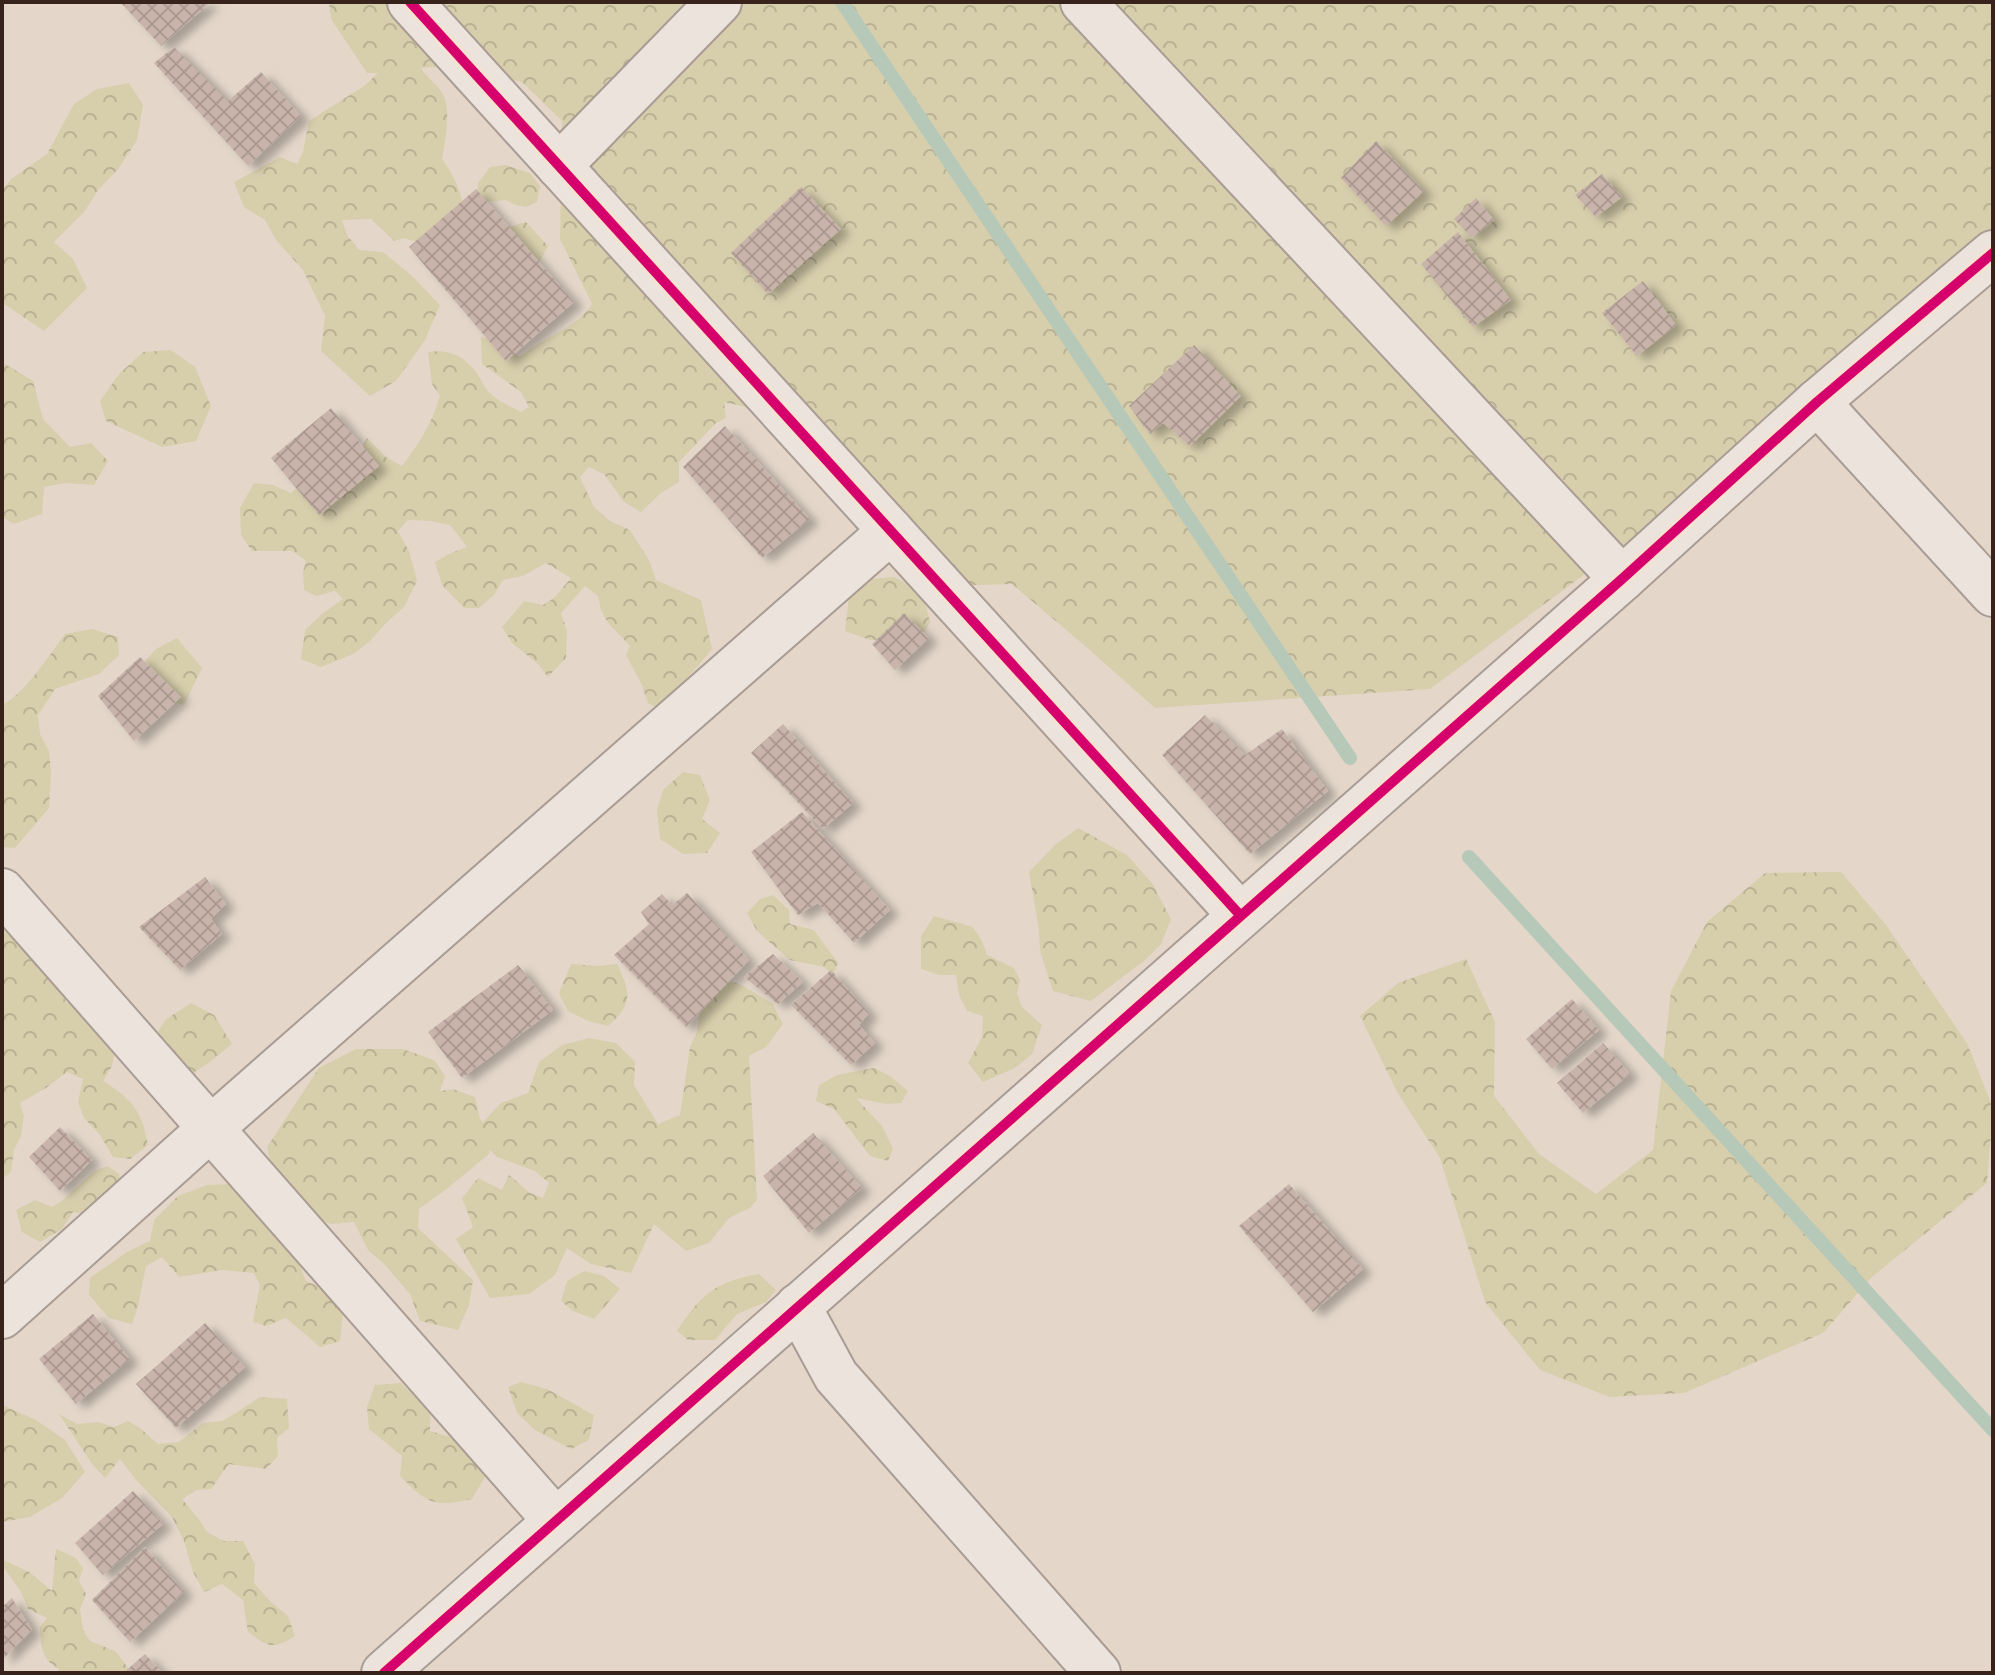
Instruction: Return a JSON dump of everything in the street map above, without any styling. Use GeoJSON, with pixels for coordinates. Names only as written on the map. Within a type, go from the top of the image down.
{"type":"FeatureCollection","features":[{"type":"Feature","properties":{"kind":"street"},"geometry":{"type":"LineString","coordinates":[[410,2],[1240,915]]}},
{"type":"Feature","properties":{"kind":"street"},"geometry":{"type":"LineString","coordinates":[[559,166],[719,2]]}},
{"type":"Feature","properties":{"kind":"street"},"geometry":{"type":"LineString","coordinates":[[1083,2],[1622,579]]}},
{"type":"Feature","properties":{"kind":"street"},"geometry":{"type":"LineString","coordinates":[[384,1673],[1622,579],[1817,402],[1993,253]]}},
{"type":"Feature","properties":{"kind":"street"},"geometry":{"type":"LineString","coordinates":[[1817,402],[1993,594]]}},
{"type":"Feature","properties":{"kind":"street"},"geometry":{"type":"LineString","coordinates":[[2,1316],[211,1128],[891,531]]}},
{"type":"Feature","properties":{"kind":"street"},"geometry":{"type":"LineString","coordinates":[[2,891],[556,1521]]}},
{"type":"Feature","properties":{"kind":"street"},"geometry":{"type":"LineString","coordinates":[[798,1306],[836,1376],[1098,1673]]}},
{"type":"Feature","properties":{"kind":"green space"},"geometry":{"type":"Polygon","coordinates":[[[329,2],[1993,2],[1993,237],[1817,402],[1430,689],[1155,708],[1012,584],[943,586],[802,420],[724,402],[726,418],[716,423],[679,462],[679,482],[661,493],[641,512],[624,502],[604,474],[589,467],[580,477],[594,507],[610,521],[630,530],[649,560],[656,580],[701,600],[712,649],[660,709],[648,703],[626,655],[630,646],[608,623],[598,596],[585,586],[561,613],[567,631],[566,658],[548,677],[538,664],[512,643],[502,627],[524,601],[543,605],[554,598],[571,578],[546,563],[523,576],[503,580],[494,595],[479,608],[464,608],[442,585],[435,562],[467,547],[450,525],[431,521],[408,520],[398,531],[409,551],[417,581],[404,607],[353,654],[321,667],[301,659],[305,630],[343,599],[335,591],[316,596],[304,590],[306,561],[292,551],[252,551],[241,535],[240,508],[254,483],[273,485],[291,493],[307,479],[355,461],[367,438],[386,457],[402,466],[424,433],[440,396],[432,384],[428,352],[450,353],[462,359],[473,368],[492,395],[521,412],[529,407],[521,392],[482,364],[481,337],[498,342],[520,357],[578,319],[592,304],[560,239],[562,121],[522,82],[446,66],[421,68],[445,99],[447,125],[442,159],[458,188],[466,220],[492,232],[526,222],[548,246],[531,279],[404,238],[394,241],[371,219],[342,220],[347,235],[359,250],[383,252],[440,305],[425,340],[396,381],[370,396],[321,351],[325,316],[303,270],[276,240],[265,220],[244,207],[234,182],[280,157],[297,164],[303,152],[309,121],[364,86],[378,73],[367,73],[331,19],[329,2]]]}},
{"type":"Feature","properties":{"kind":"green space"},"geometry":{"type":"Polygon","coordinates":[[[129,83],[143,105],[137,140],[84,212],[54,242],[73,259],[87,288],[44,331],[4,304],[2,299],[2,191],[11,179],[47,154],[74,104],[97,89],[129,83]]]}},
{"type":"Feature","properties":{"kind":"green space"},"geometry":{"type":"Polygon","coordinates":[[[506,165],[530,173],[540,186],[537,202],[526,207],[505,200],[477,203],[478,183],[490,167],[506,165]]]}},
{"type":"Feature","properties":{"kind":"green space"},"geometry":{"type":"Polygon","coordinates":[[[171,350],[195,367],[211,406],[196,441],[162,447],[106,421],[100,401],[119,374],[143,352],[171,350]]]}},
{"type":"Feature","properties":{"kind":"green space"},"geometry":{"type":"Polygon","coordinates":[[[2,362],[33,381],[43,419],[70,447],[91,443],[108,461],[94,485],[65,483],[44,487],[42,514],[14,524],[2,517],[2,362]]]}},
{"type":"Feature","properties":{"kind":"green space"},"geometry":{"type":"Polygon","coordinates":[[[895,577],[923,594],[930,622],[919,642],[870,640],[845,631],[849,597],[873,579],[895,577]]]}},
{"type":"Feature","properties":{"kind":"green space"},"geometry":{"type":"Polygon","coordinates":[[[92,629],[118,637],[119,655],[99,674],[55,689],[38,715],[40,734],[49,751],[49,808],[15,848],[2,847],[2,705],[28,683],[65,634],[92,629]]]}},
{"type":"Feature","properties":{"kind":"green space"},"geometry":{"type":"Polygon","coordinates":[[[177,638],[202,668],[184,705],[160,699],[132,676],[156,649],[177,638]]]}},
{"type":"Feature","properties":{"kind":"green space"},"geometry":{"type":"Polygon","coordinates":[[[683,772],[700,775],[710,800],[702,819],[720,833],[707,853],[683,854],[660,839],[657,810],[663,790],[683,772]]]}},
{"type":"Feature","properties":{"kind":"green space"},"geometry":{"type":"Polygon","coordinates":[[[1078,828],[1127,855],[1152,883],[1171,919],[1161,944],[1091,1001],[1053,991],[1040,951],[1029,872],[1056,844],[1078,828]]]}},
{"type":"Feature","properties":{"kind":"green space"},"geometry":{"type":"Polygon","coordinates":[[[1841,872],[1886,925],[1967,1043],[1993,1108],[1987,1183],[1872,1277],[1823,1333],[1684,1393],[1610,1397],[1540,1370],[1485,1302],[1440,1158],[1397,1092],[1360,1016],[1398,983],[1466,959],[1495,1022],[1494,1096],[1539,1154],[1596,1194],[1653,1150],[1671,991],[1707,922],[1765,873],[1841,872]]]}},
{"type":"Feature","properties":{"kind":"green space"},"geometry":{"type":"Polygon","coordinates":[[[773,895],[789,910],[790,924],[814,930],[838,963],[833,974],[824,967],[790,960],[757,931],[747,913],[760,899],[773,895]]]}},
{"type":"Feature","properties":{"kind":"green space"},"geometry":{"type":"Polygon","coordinates":[[[934,916],[973,927],[987,955],[1014,968],[1020,980],[1017,994],[1022,1007],[1042,1025],[1032,1054],[1015,1068],[983,1082],[968,1063],[982,1037],[983,1016],[967,1011],[959,995],[956,975],[939,975],[921,969],[921,936],[934,916]]]}},
{"type":"Feature","properties":{"kind":"green space"},"geometry":{"type":"Polygon","coordinates":[[[2,929],[59,978],[66,1003],[77,1004],[117,1043],[112,1066],[103,1081],[134,1107],[143,1123],[148,1145],[130,1159],[113,1157],[100,1135],[84,1118],[78,1102],[83,1079],[67,1072],[20,1103],[24,1116],[21,1136],[14,1150],[11,1172],[2,1179],[2,929]]]}},
{"type":"Feature","properties":{"kind":"green space"},"geometry":{"type":"Polygon","coordinates":[[[571,964],[617,964],[627,998],[622,1011],[608,1026],[568,1011],[559,993],[571,964]]]}},
{"type":"Feature","properties":{"kind":"green space"},"geometry":{"type":"Polygon","coordinates":[[[718,976],[772,1003],[783,1024],[766,1047],[749,1056],[757,1200],[750,1208],[729,1218],[709,1243],[686,1251],[654,1224],[631,1273],[591,1264],[567,1248],[555,1275],[529,1294],[490,1298],[456,1239],[473,1227],[462,1198],[478,1178],[502,1190],[509,1175],[530,1193],[543,1198],[549,1183],[535,1171],[497,1157],[490,1150],[489,1154],[419,1209],[418,1228],[473,1280],[469,1305],[458,1330],[420,1321],[410,1294],[368,1250],[354,1222],[331,1224],[304,1213],[275,1185],[267,1147],[319,1068],[356,1049],[403,1049],[434,1060],[445,1076],[440,1091],[453,1089],[475,1097],[483,1122],[501,1103],[528,1093],[539,1062],[562,1045],[589,1038],[616,1043],[635,1062],[634,1085],[658,1124],[680,1115],[703,988],[718,976]]]}},
{"type":"Feature","properties":{"kind":"green space"},"geometry":{"type":"Polygon","coordinates":[[[191,1003],[214,1015],[232,1044],[193,1073],[171,1063],[154,1039],[165,1020],[191,1003]]]}},
{"type":"Feature","properties":{"kind":"green space"},"geometry":{"type":"Polygon","coordinates":[[[874,1068],[908,1091],[901,1103],[886,1104],[856,1098],[882,1126],[893,1149],[888,1161],[870,1156],[834,1109],[816,1101],[819,1085],[837,1075],[874,1068]]]}},
{"type":"Feature","properties":{"kind":"green space"},"geometry":{"type":"Polygon","coordinates":[[[108,1166],[119,1174],[121,1184],[107,1191],[89,1215],[73,1212],[62,1229],[40,1242],[22,1232],[16,1210],[35,1200],[52,1207],[94,1171],[108,1166]]]}},
{"type":"Feature","properties":{"kind":"green space"},"geometry":{"type":"Polygon","coordinates":[[[229,1184],[252,1197],[295,1254],[306,1281],[326,1289],[343,1312],[340,1341],[320,1347],[286,1318],[266,1326],[253,1322],[260,1285],[254,1273],[222,1270],[179,1277],[162,1257],[146,1266],[132,1324],[109,1318],[89,1295],[90,1278],[127,1252],[150,1241],[154,1220],[178,1196],[207,1185],[229,1184]]]}},
{"type":"Feature","properties":{"kind":"green space"},"geometry":{"type":"Polygon","coordinates":[[[584,1271],[604,1276],[620,1289],[594,1319],[573,1311],[561,1301],[567,1281],[584,1271]]]}},
{"type":"Feature","properties":{"kind":"green space"},"geometry":{"type":"Polygon","coordinates":[[[759,1274],[776,1290],[766,1302],[737,1314],[715,1340],[688,1340],[677,1331],[710,1292],[731,1281],[759,1274]]]}},
{"type":"Feature","properties":{"kind":"green space"},"geometry":{"type":"Polygon","coordinates":[[[521,1382],[547,1389],[594,1415],[589,1440],[571,1449],[535,1430],[517,1413],[508,1387],[521,1382]]]}},
{"type":"Feature","properties":{"kind":"green space"},"geometry":{"type":"Polygon","coordinates":[[[401,1383],[430,1412],[430,1431],[451,1437],[471,1450],[486,1475],[472,1499],[440,1503],[425,1498],[400,1476],[402,1456],[369,1429],[367,1407],[375,1385],[401,1383]]]}},
{"type":"Feature","properties":{"kind":"green space"},"geometry":{"type":"Polygon","coordinates":[[[260,1397],[287,1399],[289,1428],[277,1438],[278,1456],[266,1469],[229,1464],[211,1489],[197,1490],[182,1499],[207,1532],[224,1541],[243,1541],[255,1564],[254,1583],[288,1616],[295,1636],[276,1645],[266,1644],[248,1632],[243,1600],[222,1584],[204,1592],[172,1517],[120,1459],[105,1478],[59,1414],[77,1424],[98,1422],[114,1427],[128,1421],[158,1444],[179,1442],[203,1423],[222,1421],[260,1397]]]}},
{"type":"Feature","properties":{"kind":"green space"},"geometry":{"type":"Polygon","coordinates":[[[2,1405],[36,1420],[65,1440],[85,1472],[62,1498],[30,1517],[2,1522],[2,1405]]]}},
{"type":"Feature","properties":{"kind":"green space"},"geometry":{"type":"Polygon","coordinates":[[[56,1549],[76,1558],[83,1568],[79,1581],[86,1594],[80,1609],[83,1630],[90,1641],[115,1651],[129,1669],[128,1673],[59,1673],[58,1668],[45,1656],[40,1627],[47,1618],[28,1609],[21,1592],[2,1565],[2,1559],[29,1572],[52,1591],[56,1549]]]}},
{"type":"Feature","properties":{"kind":"building"},"geometry":{"type":"Polygon","coordinates":[[[120,2],[211,2],[161,46],[120,2]]]}},
{"type":"Feature","properties":{"kind":"building"},"geometry":{"type":"Polygon","coordinates":[[[174,47],[228,101],[261,72],[301,116],[248,166],[154,63],[174,47]]]}},
{"type":"Feature","properties":{"kind":"building"},"geometry":{"type":"Polygon","coordinates":[[[1376,141],[1424,191],[1386,226],[1341,178],[1376,141]]]}},
{"type":"Feature","properties":{"kind":"building"},"geometry":{"type":"Polygon","coordinates":[[[1602,174],[1622,197],[1596,217],[1575,195],[1602,174]]]}},
{"type":"Feature","properties":{"kind":"building"},"geometry":{"type":"Polygon","coordinates":[[[801,187],[841,229],[768,294],[731,253],[801,187]]]}},
{"type":"Feature","properties":{"kind":"building"},"geometry":{"type":"Polygon","coordinates":[[[476,189],[574,302],[506,361],[409,247],[476,189]]]}},
{"type":"Feature","properties":{"kind":"building"},"geometry":{"type":"Polygon","coordinates":[[[1476,198],[1494,220],[1472,238],[1454,219],[1476,198]]]}},
{"type":"Feature","properties":{"kind":"building"},"geometry":{"type":"Polygon","coordinates":[[[1458,232],[1511,300],[1473,327],[1421,264],[1458,232]]]}},
{"type":"Feature","properties":{"kind":"building"},"geometry":{"type":"Polygon","coordinates":[[[1643,281],[1676,325],[1637,356],[1602,313],[1643,281]]]}},
{"type":"Feature","properties":{"kind":"building"},"geometry":{"type":"Polygon","coordinates":[[[1194,345],[1241,396],[1190,446],[1163,423],[1150,434],[1129,406],[1194,345]]]}},
{"type":"Feature","properties":{"kind":"building"},"geometry":{"type":"Polygon","coordinates":[[[331,408],[379,466],[319,515],[271,458],[331,408]]]}},
{"type":"Feature","properties":{"kind":"building"},"geometry":{"type":"Polygon","coordinates":[[[725,426],[810,519],[762,558],[683,467],[725,426]]]}},
{"type":"Feature","properties":{"kind":"building"},"geometry":{"type":"Polygon","coordinates":[[[904,613],[929,638],[895,670],[872,644],[904,613]]]}},
{"type":"Feature","properties":{"kind":"building"},"geometry":{"type":"Polygon","coordinates":[[[140,657],[181,697],[134,741],[98,696],[140,657]]]}},
{"type":"Feature","properties":{"kind":"building"},"geometry":{"type":"Polygon","coordinates":[[[1205,715],[1245,755],[1282,729],[1328,791],[1250,854],[1162,755],[1205,715]]]}},
{"type":"Feature","properties":{"kind":"building"},"geometry":{"type":"Polygon","coordinates":[[[783,724],[853,803],[823,829],[751,753],[783,724]]]}},
{"type":"Feature","properties":{"kind":"building"},"geometry":{"type":"Polygon","coordinates":[[[802,812],[890,910],[854,943],[818,903],[798,915],[751,852],[802,812]]]}},
{"type":"Feature","properties":{"kind":"building"},"geometry":{"type":"Polygon","coordinates":[[[205,877],[226,904],[211,919],[222,934],[180,970],[139,927],[205,877]]]}},
{"type":"Feature","properties":{"kind":"building"},"geometry":{"type":"Polygon","coordinates":[[[687,893],[749,960],[686,1027],[614,955],[649,924],[641,912],[662,894],[672,905],[687,893]]]}},
{"type":"Feature","properties":{"kind":"building"},"geometry":{"type":"Polygon","coordinates":[[[773,954],[803,982],[778,1004],[744,977],[773,954]]]}},
{"type":"Feature","properties":{"kind":"building"},"geometry":{"type":"Polygon","coordinates":[[[518,965],[553,1010],[462,1078],[428,1032],[518,965]]]}},
{"type":"Feature","properties":{"kind":"building"},"geometry":{"type":"Polygon","coordinates":[[[831,970],[869,1013],[859,1025],[875,1043],[851,1065],[791,1005],[831,970]]]}},
{"type":"Feature","properties":{"kind":"building"},"geometry":{"type":"Polygon","coordinates":[[[1572,999],[1599,1030],[1552,1069],[1526,1039],[1572,999]]]}},
{"type":"Feature","properties":{"kind":"building"},"geometry":{"type":"Polygon","coordinates":[[[1603,1043],[1630,1074],[1583,1113],[1557,1083],[1603,1043]]]}},
{"type":"Feature","properties":{"kind":"building"},"geometry":{"type":"Polygon","coordinates":[[[60,1127],[92,1160],[60,1191],[29,1157],[60,1127]]]}},
{"type":"Feature","properties":{"kind":"building"},"geometry":{"type":"Polygon","coordinates":[[[813,1133],[862,1188],[809,1233],[763,1176],[813,1133]]]}},
{"type":"Feature","properties":{"kind":"building"},"geometry":{"type":"Polygon","coordinates":[[[1289,1184],[1363,1269],[1313,1312],[1239,1226],[1289,1184]]]}},
{"type":"Feature","properties":{"kind":"building"},"geometry":{"type":"Polygon","coordinates":[[[93,1314],[130,1359],[76,1404],[39,1359],[93,1314]]]}},
{"type":"Feature","properties":{"kind":"building"},"geometry":{"type":"Polygon","coordinates":[[[205,1323],[245,1367],[176,1428],[136,1384],[205,1323]]]}},
{"type":"Feature","properties":{"kind":"building"},"geometry":{"type":"Polygon","coordinates":[[[133,1491],[163,1524],[103,1575],[75,1543],[133,1491]]]}},
{"type":"Feature","properties":{"kind":"building"},"geometry":{"type":"Polygon","coordinates":[[[145,1547],[184,1592],[130,1642],[92,1600],[145,1547]]]}},
{"type":"Feature","properties":{"kind":"building"},"geometry":{"type":"Polygon","coordinates":[[[12,1598],[32,1630],[2,1660],[2,1607],[12,1598]]]}},
{"type":"Feature","properties":{"kind":"building"},"geometry":{"type":"Polygon","coordinates":[[[145,1654],[163,1673],[123,1673],[145,1654]]]}},
{"type":"Feature","properties":{"kind":"waterway"},"geometry":{"type":"LineString","coordinates":[[842,2],[1350,758]]}},
{"type":"Feature","properties":{"kind":"waterway"},"geometry":{"type":"LineString","coordinates":[[1469,857],[1993,1430]]}},
{"type":"Feature","properties":{"kind":"cycle path"},"geometry":{"type":"LineString","coordinates":[[410,2],[1240,915]]}},
{"type":"Feature","properties":{"kind":"cycle path"},"geometry":{"type":"LineString","coordinates":[[384,1673],[1622,579],[1817,402],[1993,253]]}}]}
